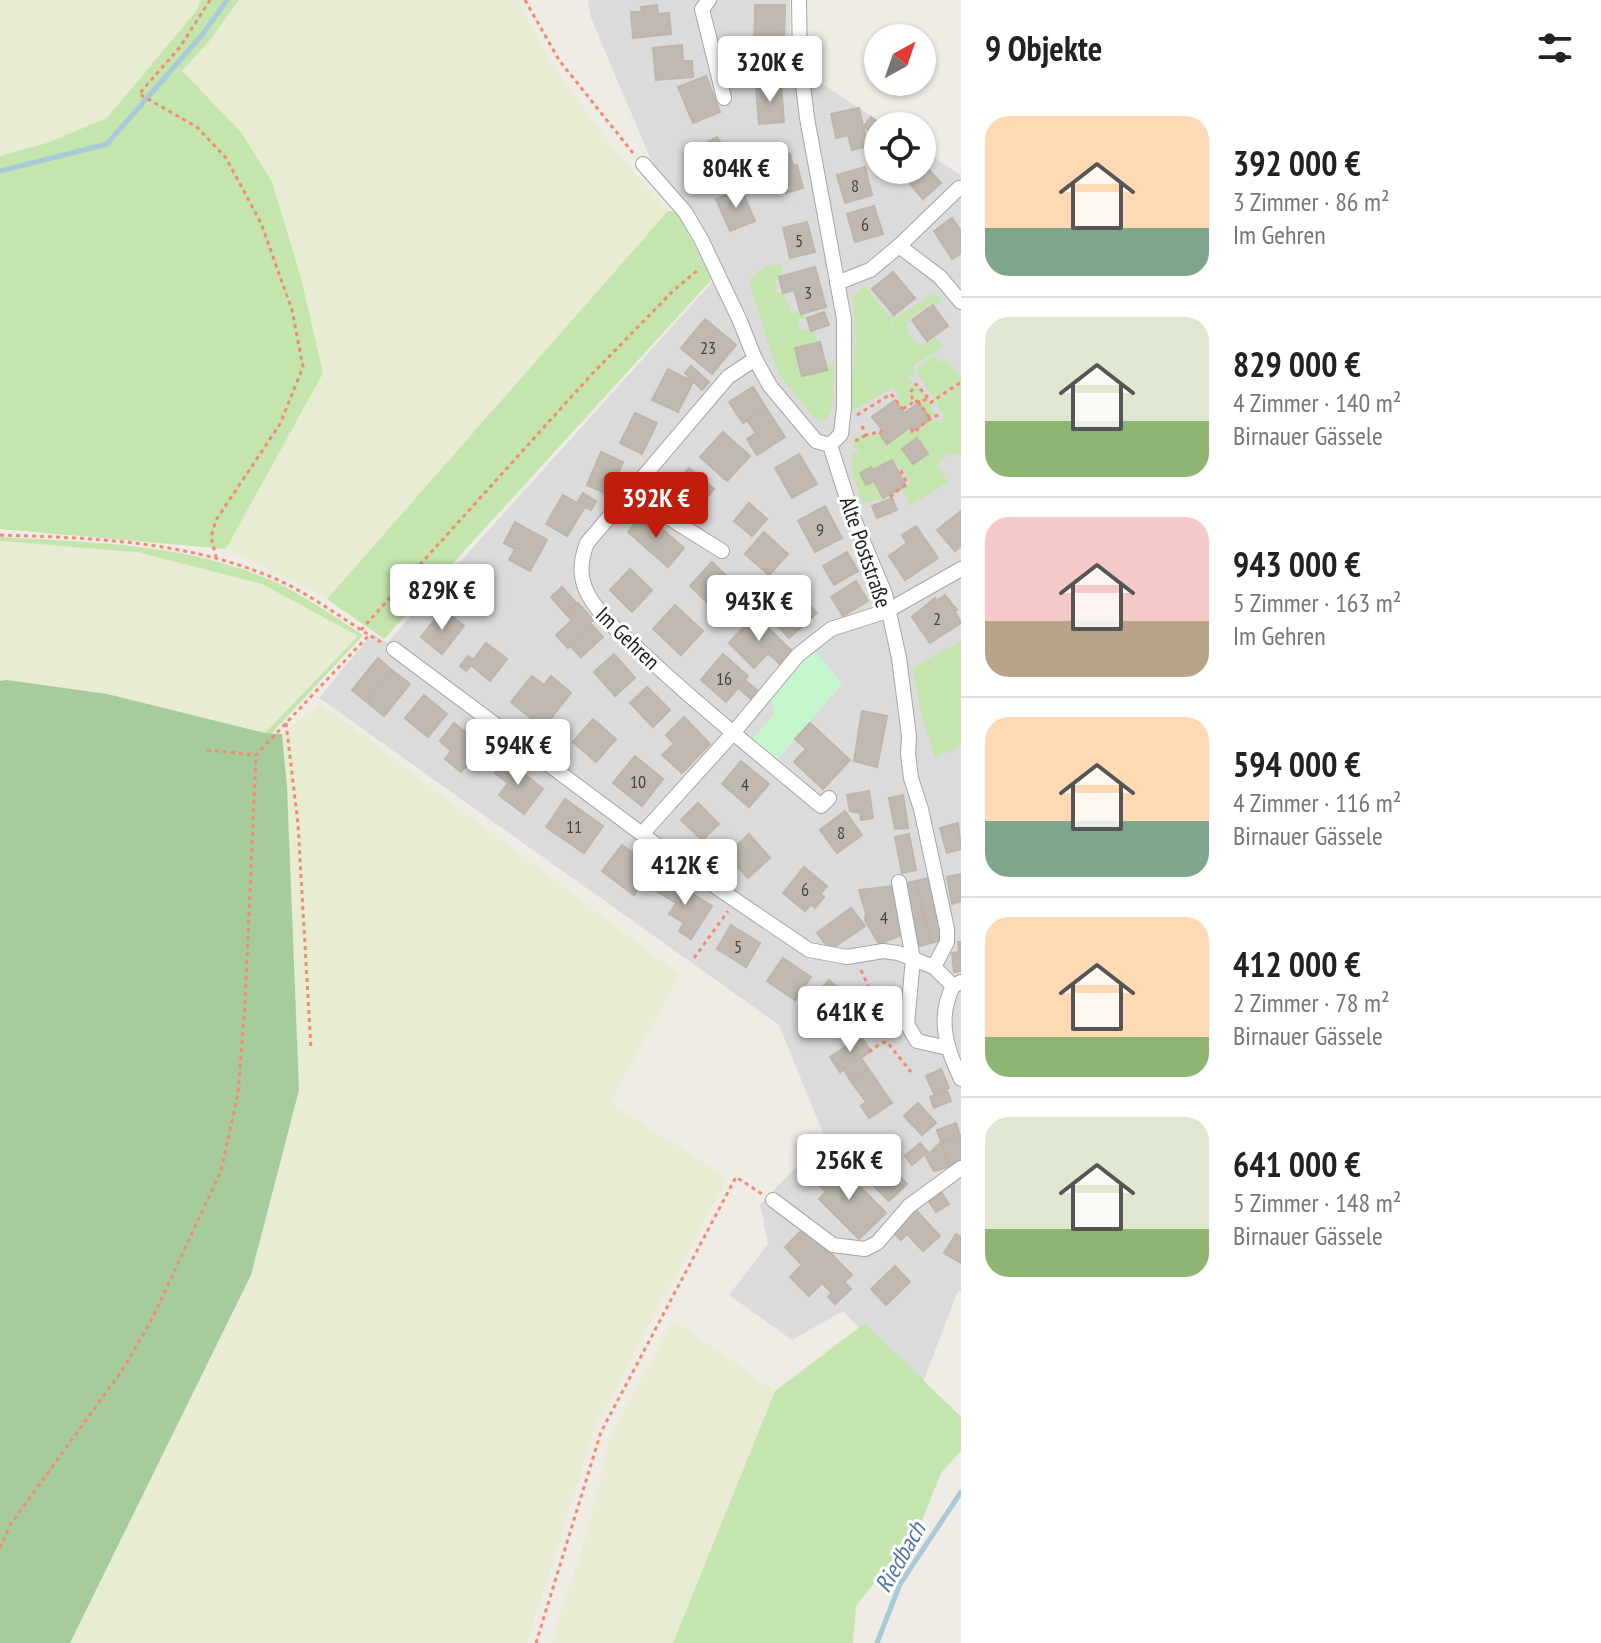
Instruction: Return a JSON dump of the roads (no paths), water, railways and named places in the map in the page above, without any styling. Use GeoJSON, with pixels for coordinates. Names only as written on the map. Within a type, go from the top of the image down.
{"type":"FeatureCollection","features":[{"type":"Feature","properties":{"kind":"street"},"geometry":{"type":"LineString","coordinates":[[709,0],[702,9],[724,98]]}},
{"type":"Feature","properties":{"kind":"street"},"geometry":{"type":"LineString","coordinates":[[643,164],[685,212],[770,386],[816,441],[830,445],[841,434],[844,319],[805,104],[800,61],[799,0]]}},
{"type":"Feature","properties":{"kind":"street"},"geometry":{"type":"LineString","coordinates":[[837,283],[870,270],[959,188]]}},
{"type":"Feature","properties":{"kind":"street"},"geometry":{"type":"LineString","coordinates":[[899,246],[940,277],[961,302]]}},
{"type":"Feature","properties":{"kind":"street","name":"Im Gehren"},"geometry":{"type":"LineString","coordinates":[[755,359],[728,377],[587,543],[580,560],[581,579],[591,601],[609,622],[690,697],[821,806],[829,798]]}},
{"type":"Feature","properties":{"kind":"street","name":"Alte Poststraße"},"geometry":{"type":"LineString","coordinates":[[830,445],[853,517],[885,594],[899,658],[911,778],[921,809],[947,929],[947,942],[934,967]]}},
{"type":"Feature","properties":{"kind":"street"},"geometry":{"type":"LineString","coordinates":[[638,486],[666,516],[722,551]]}},
{"type":"Feature","properties":{"kind":"street"},"geometry":{"type":"LineString","coordinates":[[642,834],[798,655],[831,629],[887,611],[959,574]]}},
{"type":"Feature","properties":{"kind":"street"},"geometry":{"type":"LineString","coordinates":[[394,649],[642,834],[809,950],[847,957],[883,951],[934,967],[957,984],[943,1013],[948,1048],[961,1079]]}},
{"type":"Feature","properties":{"kind":"street"},"geometry":{"type":"LineString","coordinates":[[899,882],[913,959],[907,1024],[917,1041],[948,1048]]}},
{"type":"Feature","properties":{"kind":"street"},"geometry":{"type":"LineString","coordinates":[[773,1200],[833,1245],[865,1249],[877,1243],[909,1206],[961,1168]]}},
{"type":"Feature","properties":{"kind":"waterway"},"geometry":{"type":"LineString","coordinates":[[0,171],[107,144],[202,35],[227,0]]}},
{"type":"Feature","properties":{"kind":"waterway","name":"Riedbach"},"geometry":{"type":"LineString","coordinates":[[877,1643],[900,1584],[961,1492]]}}]}
